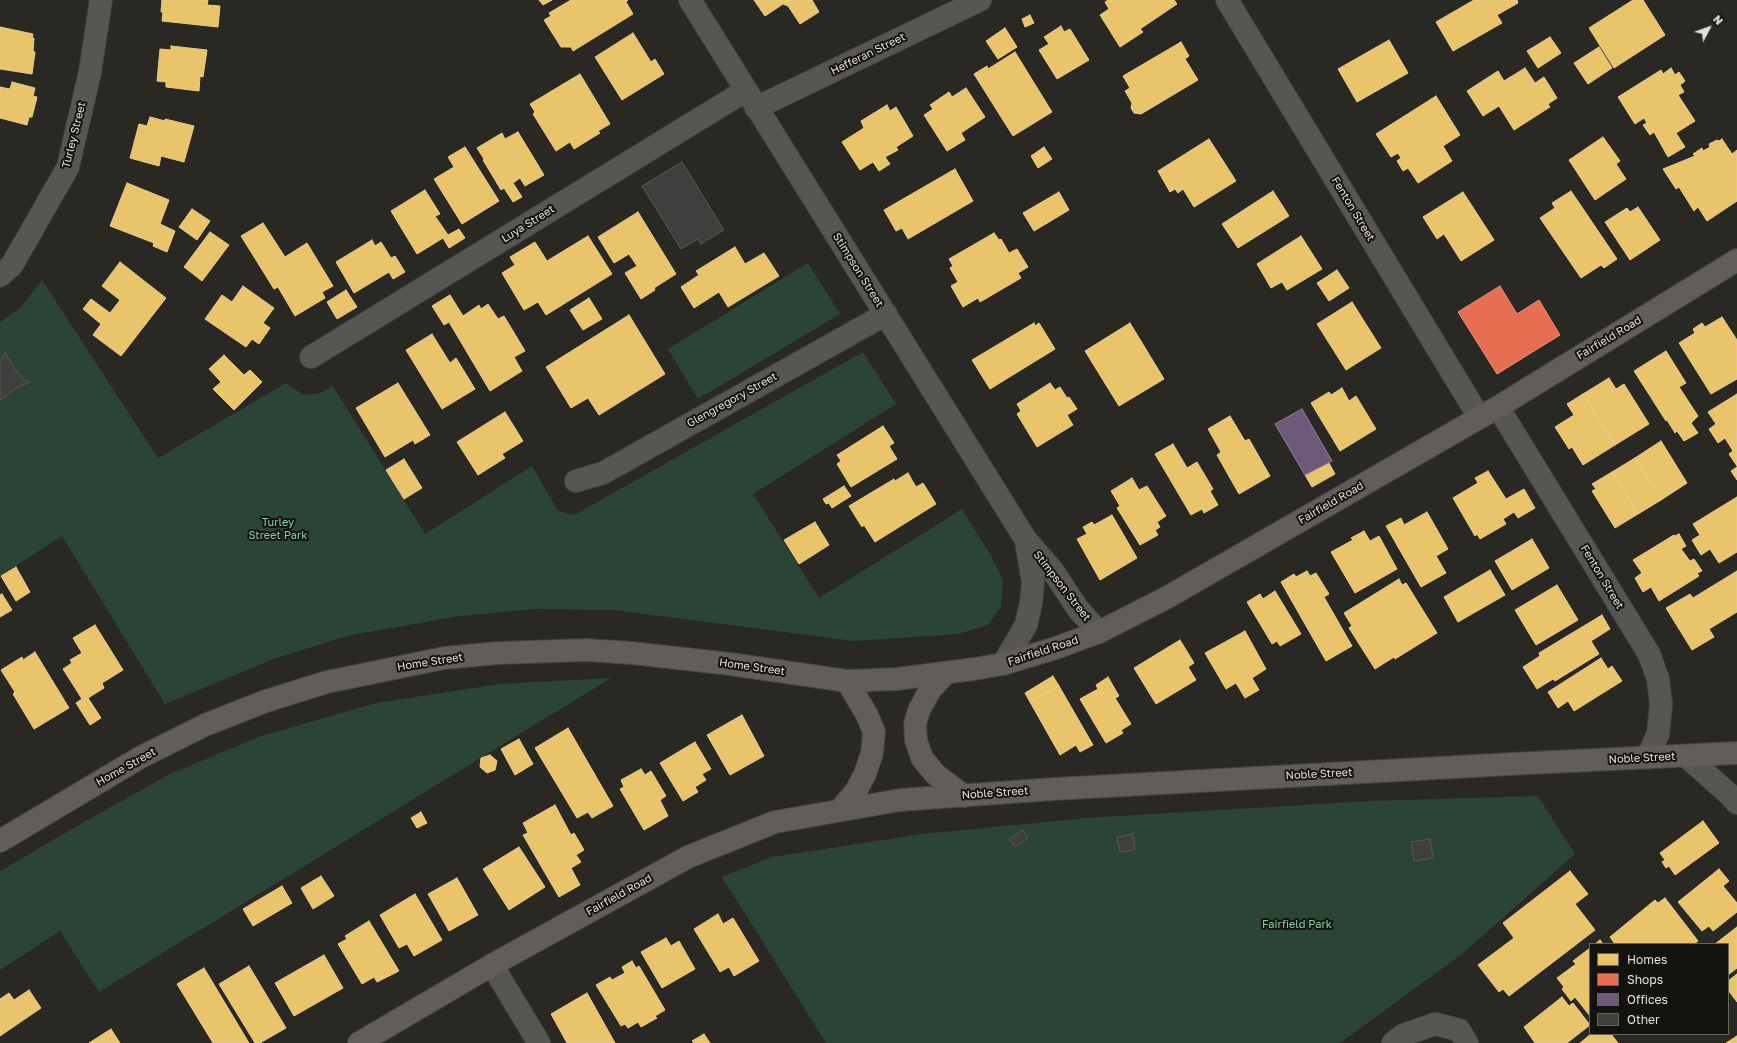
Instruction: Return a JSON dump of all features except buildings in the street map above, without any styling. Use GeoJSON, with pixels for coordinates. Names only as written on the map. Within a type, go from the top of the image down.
{"type":"FeatureCollection","features":[{"type":"Feature","properties":{"kind":"main road","name":"Fairfield Road"},"geometry":{"type":"LineString","coordinates":[[897,679],[944,674],[1002,664],[1056,648],[1099,632],[1166,598],[1498,406],[1737,260]]}},
{"type":"Feature","properties":{"kind":"main road","name":"Home Street"},"geometry":{"type":"LineString","coordinates":[[0,841],[141,757],[205,725],[266,701],[327,682],[437,660],[499,653],[586,650],[730,664],[847,681],[897,679]]}},
{"type":"Feature","properties":{"kind":"main road"},"geometry":{"type":"LineString","coordinates":[[944,674],[930,690],[919,710],[915,724],[916,740],[922,758],[935,774],[964,796]]}},
{"type":"Feature","properties":{"kind":"main road"},"geometry":{"type":"LineString","coordinates":[[840,810],[856,792],[865,774],[872,753],[874,732],[867,715],[847,681]]}},
{"type":"Feature","properties":{"kind":"main road","name":"Noble Street"},"geometry":{"type":"LineString","coordinates":[[900,800],[1054,788],[1737,753]]}},
{"type":"Feature","properties":{"kind":"main road","name":"Fairfield Road"},"geometry":{"type":"LineString","coordinates":[[359,1043],[492,965],[688,857],[775,822],[900,800]]}},
{"type":"Feature","properties":{"kind":"street","name":"Turley Street"},"geometry":{"type":"LineString","coordinates":[[0,276],[12,265],[68,167],[90,72],[101,0]]}},
{"type":"Feature","properties":{"kind":"street","name":"Stimpson Street"},"geometry":{"type":"LineString","coordinates":[[690,0],[1026,540],[1053,571],[1078,609],[1099,632]]}},
{"type":"Feature","properties":{"kind":"street","name":"Hefferan Street"},"geometry":{"type":"LineString","coordinates":[[751,99],[980,0]]}},
{"type":"Feature","properties":{"kind":"street","name":"Fenton Street"},"geometry":{"type":"LineString","coordinates":[[1228,0],[1479,417]]}},
{"type":"Feature","properties":{"kind":"street","name":"Luya Street"},"geometry":{"type":"LineString","coordinates":[[311,357],[751,99]]}},
{"type":"Feature","properties":{"kind":"street","name":"Glengregory Street"},"geometry":{"type":"LineString","coordinates":[[576,481],[603,473],[886,314]]}},
{"type":"Feature","properties":{"kind":"street","name":"Fenton Street"},"geometry":{"type":"LineString","coordinates":[[1498,406],[1649,654],[1658,679],[1662,704],[1658,734],[1648,758]]}},
{"type":"Feature","properties":{"kind":"street","name":"Stimpson Street"},"geometry":{"type":"LineString","coordinates":[[1002,664],[1026,625],[1031,603],[1033,582],[1026,540]]}},
{"type":"Feature","properties":{"kind":"street"},"geometry":{"type":"LineString","coordinates":[[1686,756],[1737,803]]}},
{"type":"Feature","properties":{"kind":"street"},"geometry":{"type":"LineString","coordinates":[[492,965],[539,1043]]}},
{"type":"Feature","properties":{"kind":"street"},"geometry":{"type":"LineString","coordinates":[[1393,1043],[1403,1035],[1435,1024],[1459,1030],[1468,1043]]}},
{"type":"Feature","properties":{"kind":"green space"},"geometry":{"type":"Polygon","coordinates":[[[808,263],[840,314],[698,399],[668,349],[808,263]]]}},
{"type":"Feature","properties":{"kind":"green space","name":"Turley Street Park"},"geometry":{"type":"Polygon","coordinates":[[[42,280],[158,458],[286,383],[303,395],[319,393],[333,386],[425,534],[532,466],[558,511],[574,515],[863,352],[896,404],[753,494],[819,598],[962,509],[990,554],[1003,580],[1001,607],[988,625],[958,634],[854,641],[614,610],[536,609],[460,616],[351,635],[276,658],[165,704],[62,536],[0,576],[0,322],[21,307],[42,280]]]}},
{"type":"Feature","properties":{"kind":"green space"},"geometry":{"type":"Polygon","coordinates":[[[611,678],[99,992],[60,931],[0,970],[0,871],[170,774],[261,736],[376,703],[500,684],[611,678]]]}},
{"type":"Feature","properties":{"kind":"green space","name":"Fairfield Park"},"geometry":{"type":"Polygon","coordinates":[[[1538,796],[1575,854],[1462,954],[1340,1043],[826,1043],[722,877],[772,857],[922,834],[1086,818],[1370,801],[1538,796]]]}}]}
